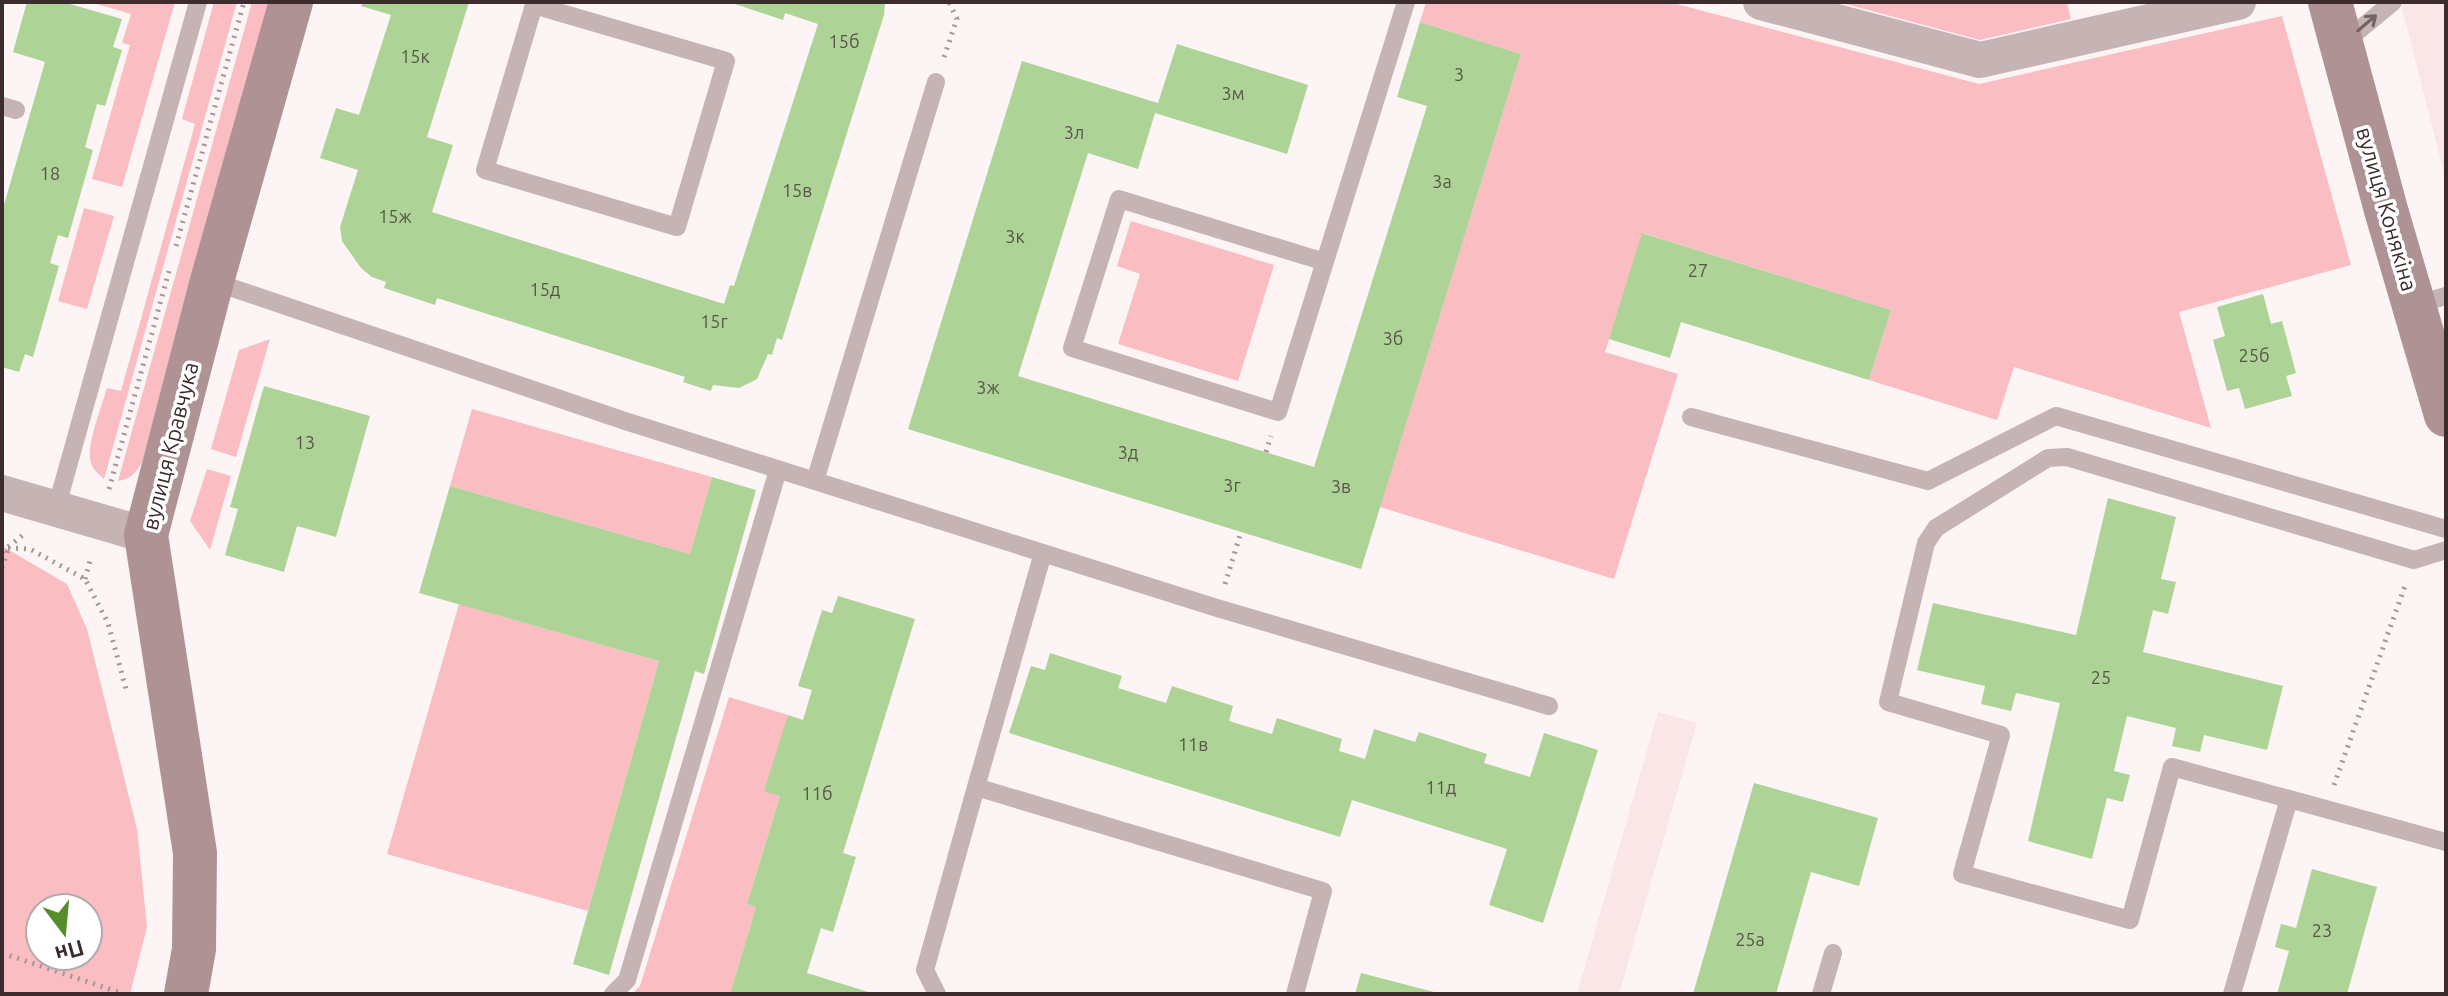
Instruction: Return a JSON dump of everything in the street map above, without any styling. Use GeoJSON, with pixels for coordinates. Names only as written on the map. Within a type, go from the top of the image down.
{"type":"FeatureCollection","features":[{"type":"Feature","properties":{"kind":"street","name":"вулиця Кравчука"},"geometry":{"type":"LineString","coordinates":[[186,994],[194,949],[195,853],[146,535],[212,281],[291,2]]}},
{"type":"Feature","properties":{"kind":"street"},"geometry":{"type":"LineString","coordinates":[[1761,2],[1980,60],[2177,8],[2238,2]]}},
{"type":"Feature","properties":{"kind":"street","name":"вулиця Конякіна"},"geometry":{"type":"LineString","coordinates":[[2330,2],[2430,301],[2446,415]]}},
{"type":"Feature","properties":{"kind":"street"},"geometry":{"type":"LineString","coordinates":[[2,493],[146,535]]}},
{"type":"Feature","properties":{"kind":"lane"},"geometry":{"type":"LineString","coordinates":[[56,509],[198,2]]}},
{"type":"Feature","properties":{"kind":"lane"},"geometry":{"type":"LineString","coordinates":[[1325,262],[1119,199],[1072,348],[1278,412],[1325,262],[1406,2]]}},
{"type":"Feature","properties":{"kind":"lane"},"geometry":{"type":"LineString","coordinates":[[2342,44],[2393,2]]}},
{"type":"Feature","properties":{"kind":"lane"},"geometry":{"type":"LineString","coordinates":[[534,5],[726,61],[677,227],[485,170],[534,5]]}},
{"type":"Feature","properties":{"kind":"lane"},"geometry":{"type":"LineString","coordinates":[[815,481],[936,82]]}},
{"type":"Feature","properties":{"kind":"lane"},"geometry":{"type":"LineString","coordinates":[[212,281],[778,470],[1217,608],[1549,706]]}},
{"type":"Feature","properties":{"kind":"lane"},"geometry":{"type":"LineString","coordinates":[[1691,417],[1928,481],[2056,416],[2446,529]]}},
{"type":"Feature","properties":{"kind":"lane"},"geometry":{"type":"LineString","coordinates":[[2446,550],[2414,560],[2067,457],[2048,458],[1936,528],[1926,543],[1888,702],[2001,735],[1962,874],[2130,920],[2172,767],[2446,842]]}},
{"type":"Feature","properties":{"kind":"lane"},"geometry":{"type":"LineString","coordinates":[[613,994],[627,980],[778,470]]}},
{"type":"Feature","properties":{"kind":"lane"},"geometry":{"type":"LineString","coordinates":[[937,994],[925,970],[1043,553]]}},
{"type":"Feature","properties":{"kind":"lane"},"geometry":{"type":"LineString","coordinates":[[976,787],[1323,891],[1295,994]]}},
{"type":"Feature","properties":{"kind":"lane"},"geometry":{"type":"LineString","coordinates":[[2232,994],[2289,799]]}},
{"type":"Feature","properties":{"kind":"lane"},"geometry":{"type":"LineString","coordinates":[[1821,994],[1833,953]]}},
{"type":"Feature","properties":{"kind":"path"},"geometry":{"type":"LineString","coordinates":[[85,579],[244,2]]}},
{"type":"Feature","properties":{"kind":"path"},"geometry":{"type":"LineString","coordinates":[[936,82],[957,19],[949,2]]}},
{"type":"Feature","properties":{"kind":"path"},"geometry":{"type":"LineString","coordinates":[[1217,608],[1241,532]]}},
{"type":"Feature","properties":{"kind":"path"},"geometry":{"type":"LineString","coordinates":[[2,568],[5,550],[30,549],[85,579],[108,623],[129,699]]}},
{"type":"Feature","properties":{"kind":"path"},"geometry":{"type":"LineString","coordinates":[[2326,809],[2414,560]]}},
{"type":"Feature","properties":{"kind":"path"},"geometry":{"type":"LineString","coordinates":[[2,953],[124,994]]}},
{"type":"Feature","properties":{"kind":"shaded area"},"geometry":{"type":"Polygon","coordinates":[[[90,2],[175,2],[122,187],[92,179],[130,45],[122,43],[131,14],[90,2]]]}},
{"type":"Feature","properties":{"kind":"shaded area"},"geometry":{"type":"Polygon","coordinates":[[[214,2],[237,2],[104,479],[91,462],[93,433],[107,388],[121,391],[195,124],[182,119],[214,2]]]}},
{"type":"Feature","properties":{"kind":"shaded area"},"geometry":{"type":"Polygon","coordinates":[[[252,2],[270,2],[142,462],[133,475],[118,481],[252,2]]]}},
{"type":"Feature","properties":{"kind":"shaded area"},"geometry":{"type":"Polygon","coordinates":[[[1426,2],[1669,2],[1979,84],[2282,16],[2351,265],[2179,312],[2211,428],[2014,367],[1997,420],[1869,380],[1891,310],[1643,233],[1605,352],[1678,374],[1614,579],[1380,507],[1521,54],[1420,22],[1426,2]]]}},
{"type":"Feature","properties":{"kind":"shaded area"},"geometry":{"type":"Polygon","coordinates":[[[1838,2],[2067,2],[2071,19],[1980,40],[1838,2]]]}},
{"type":"Feature","properties":{"kind":"shaded area"},"geometry":{"type":"Polygon","coordinates":[[[2400,2],[2446,2],[2446,181],[2405,20],[2400,2]]]}},
{"type":"Feature","properties":{"kind":"shaded area"},"geometry":{"type":"Polygon","coordinates":[[[84,208],[114,216],[87,309],[58,301],[84,208]]]}},
{"type":"Feature","properties":{"kind":"shaded area"},"geometry":{"type":"Polygon","coordinates":[[[1131,221],[1274,265],[1238,381],[1118,344],[1140,274],[1117,266],[1131,221]]]}},
{"type":"Feature","properties":{"kind":"shaded area"},"geometry":{"type":"Polygon","coordinates":[[[270,339],[236,457],[211,449],[239,350],[270,339]]]}},
{"type":"Feature","properties":{"kind":"shaded area"},"geometry":{"type":"Polygon","coordinates":[[[472,409],[712,477],[690,554],[450,486],[472,409]]]}},
{"type":"Feature","properties":{"kind":"shaded area"},"geometry":{"type":"Polygon","coordinates":[[[207,469],[231,476],[210,550],[190,521],[207,469]]]}},
{"type":"Feature","properties":{"kind":"shaded area"},"geometry":{"type":"Polygon","coordinates":[[[2,546],[67,584],[87,629],[137,829],[147,927],[130,994],[2,994],[2,546]]]}},
{"type":"Feature","properties":{"kind":"shaded area"},"geometry":{"type":"Polygon","coordinates":[[[459,604],[659,661],[588,911],[387,854],[459,604]]]}},
{"type":"Feature","properties":{"kind":"shaded area"},"geometry":{"type":"Polygon","coordinates":[[[729,697],[788,715],[780,796],[747,904],[756,907],[730,994],[632,994],[640,986],[729,697]]]}},
{"type":"Feature","properties":{"kind":"shaded area"},"geometry":{"type":"Polygon","coordinates":[[[1658,712],[1697,723],[1619,994],[1577,994],[1658,712]]]}},
{"type":"Feature","properties":{"kind":"building"},"geometry":{"type":"Polygon","coordinates":[[[27,2],[63,2],[122,19],[113,47],[122,50],[105,106],[97,104],[85,147],[93,150],[68,238],[58,235],[50,263],[59,266],[33,357],[25,354],[19,372],[2,367],[2,212],[45,62],[13,52],[27,2]]]}},
{"type":"Feature","properties":{"kind":"building"},"geometry":{"type":"Polygon","coordinates":[[[363,2],[469,2],[427,137],[453,145],[432,212],[724,304],[730,285],[734,286],[818,24],[785,13],[783,20],[729,2],[885,2],[884,15],[782,340],[777,338],[772,355],[768,354],[757,379],[739,388],[713,385],[711,391],[683,382],[685,377],[437,298],[435,305],[384,288],[386,282],[372,277],[361,268],[342,241],[340,227],[358,170],[320,158],[336,108],[359,115],[391,15],[361,6],[363,2]]]}},
{"type":"Feature","properties":{"kind":"building"},"geometry":{"type":"Polygon","coordinates":[[[1420,22],[1521,54],[1361,569],[908,429],[1022,61],[1158,103],[1177,44],[1308,85],[1287,154],[1155,113],[1138,169],[1088,153],[1018,376],[1314,467],[1427,106],[1397,97],[1420,22]]]}},
{"type":"Feature","properties":{"kind":"building"},"geometry":{"type":"Polygon","coordinates":[[[1642,233],[1891,310],[1869,380],[1681,322],[1670,358],[1609,339],[1642,233]]]}},
{"type":"Feature","properties":{"kind":"building"},"geometry":{"type":"Polygon","coordinates":[[[2263,294],[2271,324],[2282,321],[2296,373],[2286,376],[2292,396],[2245,409],[2239,388],[2227,391],[2213,340],[2225,336],[2217,307],[2263,294]]]}},
{"type":"Feature","properties":{"kind":"building"},"geometry":{"type":"Polygon","coordinates":[[[264,386],[370,416],[336,537],[297,526],[284,572],[225,555],[238,509],[230,507],[264,386]]]}},
{"type":"Feature","properties":{"kind":"building"},"geometry":{"type":"Polygon","coordinates":[[[712,477],[756,490],[704,674],[695,671],[609,975],[573,964],[659,661],[419,593],[450,486],[690,554],[712,477]]]}},
{"type":"Feature","properties":{"kind":"building"},"geometry":{"type":"Polygon","coordinates":[[[2108,498],[2176,517],[2161,579],[2176,582],[2168,614],[2153,610],[2143,652],[2283,686],[2267,750],[2204,735],[2200,752],[2172,746],[2176,728],[2127,716],[2114,771],[2130,775],[2123,802],[2107,798],[2092,859],[2028,841],[2060,703],[2016,693],[2011,711],[1981,704],[1985,686],[1917,670],[1933,603],[2076,635],[2108,498]]]}},
{"type":"Feature","properties":{"kind":"building"},"geometry":{"type":"Polygon","coordinates":[[[838,596],[915,619],[843,853],[856,857],[833,932],[821,928],[807,973],[875,994],[730,994],[756,907],[747,904],[780,796],[764,791],[788,715],[803,720],[812,690],[798,686],[822,610],[832,613],[838,596]]]}},
{"type":"Feature","properties":{"kind":"building"},"geometry":{"type":"Polygon","coordinates":[[[1050,653],[1122,676],[1118,688],[1166,703],[1172,686],[1233,706],[1229,721],[1272,734],[1277,718],[1342,739],[1339,751],[1365,759],[1374,729],[1415,742],[1419,732],[1487,754],[1484,763],[1530,777],[1544,733],[1598,750],[1543,923],[1489,905],[1507,849],[1352,800],[1340,837],[1009,733],[1031,666],[1045,670],[1050,653]]]}},
{"type":"Feature","properties":{"kind":"building"},"geometry":{"type":"Polygon","coordinates":[[[1754,783],[1878,818],[1859,886],[1811,872],[1776,994],[1693,994],[1754,783]]]}},
{"type":"Feature","properties":{"kind":"building"},"geometry":{"type":"Polygon","coordinates":[[[2312,869],[2377,887],[2347,994],[2277,994],[2289,951],[2275,947],[2281,924],[2296,928],[2312,869]]]}},
{"type":"Feature","properties":{"kind":"building"},"geometry":{"type":"Polygon","coordinates":[[[1361,973],[1438,993],[1438,994],[1355,994],[1361,973]]]}}]}
